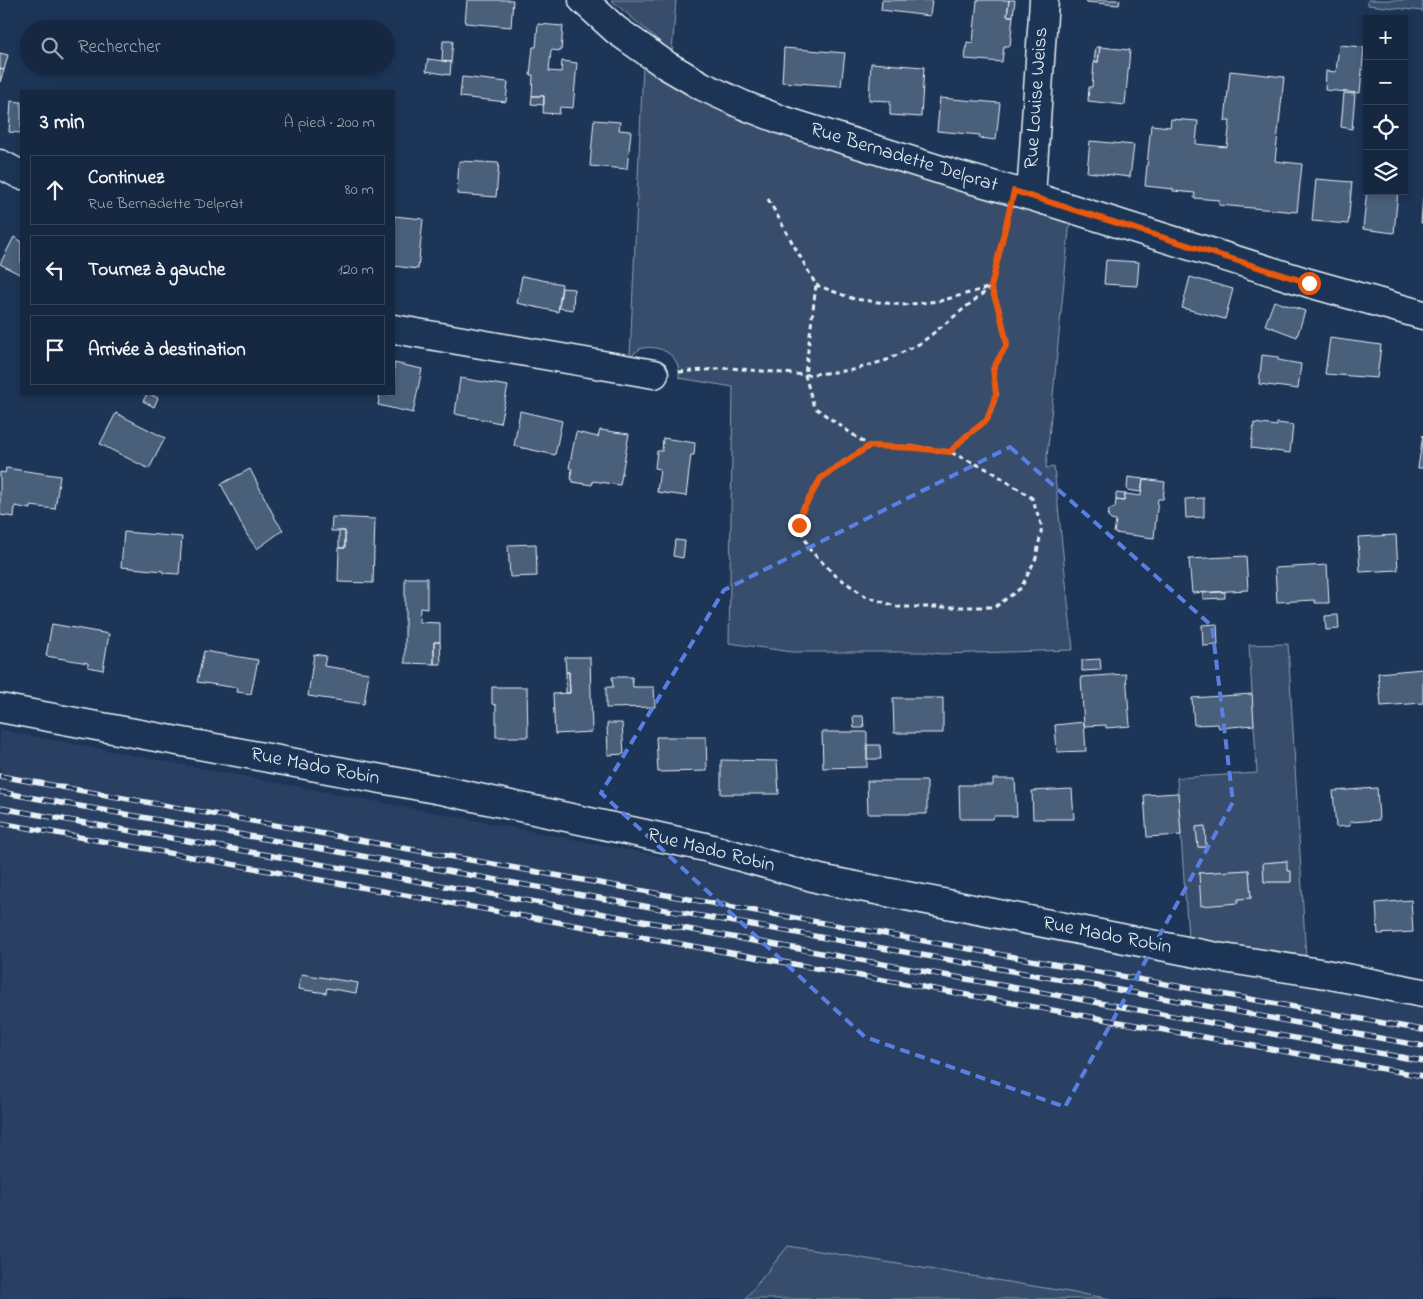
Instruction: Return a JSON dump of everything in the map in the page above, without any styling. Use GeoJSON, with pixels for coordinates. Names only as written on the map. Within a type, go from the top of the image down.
{"type":"FeatureCollection","features":[{"type":"Feature","properties":{"kind":"street","name":"Rue Bernadette Delprat"},"geometry":{"type":"LineString","coordinates":[[583,0],[616,30],[666,65],[702,86],[782,120],[1309,283],[1423,315]]}},
{"type":"Feature","properties":{"kind":"street","name":"Rue Louise Weiss"},"geometry":{"type":"LineString","coordinates":[[1022,194],[1044,0]]}},
{"type":"Feature","properties":{"kind":"street"},"geometry":{"type":"LineString","coordinates":[[0,164],[20,174]]}},
{"type":"Feature","properties":{"kind":"street"},"geometry":{"type":"LineString","coordinates":[[395,329],[654,374]]}},
{"type":"Feature","properties":{"kind":"street","name":"Rue Mado Robin"},"geometry":{"type":"LineString","coordinates":[[0,708],[446,791],[705,847],[820,879],[1217,957],[1326,974],[1423,993]]}},
{"type":"Feature","properties":{"kind":"path"},"geometry":{"type":"LineString","coordinates":[[654,374],[730,368],[805,375],[852,370],[887,360],[920,343],[991,287],[1022,194]]}},
{"type":"Feature","properties":{"kind":"path"},"geometry":{"type":"LineString","coordinates":[[768,199],[816,285],[805,375],[814,407],[869,446],[950,452],[991,471],[1032,498],[1042,527],[1036,558],[1021,588],[995,607],[898,607],[865,596],[835,575],[810,550],[799,525],[802,511],[821,478],[869,446]]}},
{"type":"Feature","properties":{"kind":"path"},"geometry":{"type":"LineString","coordinates":[[816,285],[854,299],[902,305],[940,301],[991,287]]}},
{"type":"Feature","properties":{"kind":"path"},"geometry":{"type":"LineString","coordinates":[[950,452],[965,437],[987,420],[996,394],[993,369],[1007,344],[1000,313],[991,287]]}},
{"type":"Feature","properties":{"kind":"highlighted area"},"geometry":{"type":"Polygon","coordinates":[[[1010,447],[1212,626],[1233,802],[1065,1107],[865,1037],[601,793],[724,590],[1010,447]]]}},
{"type":"Feature","properties":{"kind":"shaded area"},"geometry":{"type":"Polygon","coordinates":[[[611,0],[676,0],[672,52],[611,0]]]}},
{"type":"Feature","properties":{"kind":"shaded area"},"geometry":{"type":"Polygon","coordinates":[[[1368,0],[1423,0],[1423,11],[1368,5],[1368,0]]]}},
{"type":"Feature","properties":{"kind":"shaded area"},"geometry":{"type":"Polygon","coordinates":[[[643,65],[1070,220],[1046,468],[1054,467],[1073,650],[942,654],[923,652],[792,652],[729,643],[733,387],[679,378],[676,361],[672,356],[657,348],[640,349],[630,357],[643,65]]]}},
{"type":"Feature","properties":{"kind":"shaded area"},"geometry":{"type":"Polygon","coordinates":[[[1288,644],[1306,959],[1188,937],[1177,778],[1257,773],[1249,645],[1288,644]],[[1204,826],[1196,827],[1198,847],[1206,847],[1204,826]],[[1286,861],[1263,863],[1264,882],[1291,882],[1291,871],[1287,871],[1286,861]],[[1249,870],[1199,873],[1238,903],[1238,899],[1251,898],[1249,870]]]}},
{"type":"Feature","properties":{"kind":"shaded area"},"geometry":{"type":"Polygon","coordinates":[[[0,730],[1018,924],[1423,999],[1423,1299],[1112,1299],[788,1246],[745,1299],[0,1299],[0,730]]]}},
{"type":"Feature","properties":{"kind":"shaded area"},"geometry":{"type":"Polygon","coordinates":[[[788,1246],[1112,1299],[745,1299],[788,1246]]]}},
{"type":"Feature","properties":{"kind":"building"},"geometry":{"type":"Polygon","coordinates":[[[467,0],[513,0],[511,27],[465,23],[467,0]]]}},
{"type":"Feature","properties":{"kind":"building"},"geometry":{"type":"Polygon","coordinates":[[[882,0],[932,0],[930,16],[881,10],[882,0]]]}},
{"type":"Feature","properties":{"kind":"building"},"geometry":{"type":"Polygon","coordinates":[[[977,0],[1009,0],[1007,16],[1013,16],[1010,46],[1004,46],[1002,62],[965,59],[967,42],[973,43],[977,0]]]}},
{"type":"Feature","properties":{"kind":"building"},"geometry":{"type":"Polygon","coordinates":[[[1009,0],[1015,0],[1013,16],[1007,16],[1009,0]]]}},
{"type":"Feature","properties":{"kind":"building"},"geometry":{"type":"Polygon","coordinates":[[[1087,0],[1120,0],[1119,5],[1086,2],[1087,0]]]}},
{"type":"Feature","properties":{"kind":"building"},"geometry":{"type":"Polygon","coordinates":[[[538,24],[563,26],[561,51],[551,50],[549,71],[561,72],[562,61],[577,63],[573,108],[560,107],[559,114],[543,113],[544,96],[532,96],[533,75],[530,75],[533,47],[536,47],[538,24]]]}},
{"type":"Feature","properties":{"kind":"building"},"geometry":{"type":"Polygon","coordinates":[[[443,41],[453,41],[451,62],[442,61],[443,41]]]}},
{"type":"Feature","properties":{"kind":"building"},"geometry":{"type":"Polygon","coordinates":[[[1339,45],[1363,47],[1360,93],[1325,90],[1326,71],[1336,72],[1339,45]]]}},
{"type":"Feature","properties":{"kind":"building"},"geometry":{"type":"Polygon","coordinates":[[[1096,47],[1100,47],[1098,62],[1094,62],[1096,47]]]}},
{"type":"Feature","properties":{"kind":"building"},"geometry":{"type":"Polygon","coordinates":[[[1100,47],[1130,50],[1125,105],[1088,101],[1089,87],[1092,87],[1094,62],[1098,62],[1100,47]]]}},
{"type":"Feature","properties":{"kind":"building"},"geometry":{"type":"Polygon","coordinates":[[[784,48],[845,53],[841,86],[782,82],[784,48]]]}},
{"type":"Feature","properties":{"kind":"building"},"geometry":{"type":"Polygon","coordinates":[[[0,53],[8,55],[4,70],[0,69],[0,53]]]}},
{"type":"Feature","properties":{"kind":"building"},"geometry":{"type":"Polygon","coordinates":[[[428,59],[451,62],[450,75],[426,71],[428,59]]]}},
{"type":"Feature","properties":{"kind":"building"},"geometry":{"type":"Polygon","coordinates":[[[871,63],[924,67],[921,117],[890,115],[890,101],[869,100],[871,63]]]}},
{"type":"Feature","properties":{"kind":"building"},"geometry":{"type":"Polygon","coordinates":[[[0,69],[4,70],[0,82],[0,69]]]}},
{"type":"Feature","properties":{"kind":"building"},"geometry":{"type":"Polygon","coordinates":[[[1230,71],[1284,77],[1275,161],[1302,164],[1297,212],[1219,205],[1219,200],[1194,198],[1195,193],[1145,186],[1151,125],[1170,127],[1171,119],[1198,121],[1196,144],[1227,147],[1230,121],[1225,121],[1230,71]]]}},
{"type":"Feature","properties":{"kind":"building"},"geometry":{"type":"Polygon","coordinates":[[[462,77],[508,82],[506,102],[460,97],[462,77]]]}},
{"type":"Feature","properties":{"kind":"building"},"geometry":{"type":"Polygon","coordinates":[[[1344,93],[1355,94],[1352,129],[1341,127],[1344,93]]]}},
{"type":"Feature","properties":{"kind":"building"},"geometry":{"type":"Polygon","coordinates":[[[532,96],[544,96],[544,105],[531,104],[532,96]]]}},
{"type":"Feature","properties":{"kind":"building"},"geometry":{"type":"Polygon","coordinates":[[[940,98],[1000,103],[996,140],[979,138],[980,135],[937,131],[940,98]]]}},
{"type":"Feature","properties":{"kind":"building"},"geometry":{"type":"Polygon","coordinates":[[[11,101],[20,102],[20,133],[9,132],[11,101]]]}},
{"type":"Feature","properties":{"kind":"building"},"geometry":{"type":"Polygon","coordinates":[[[594,120],[620,122],[619,130],[631,131],[627,169],[590,166],[594,120]]]}},
{"type":"Feature","properties":{"kind":"building"},"geometry":{"type":"Polygon","coordinates":[[[1090,141],[1134,145],[1130,177],[1087,172],[1090,141]]]}},
{"type":"Feature","properties":{"kind":"building"},"geometry":{"type":"Polygon","coordinates":[[[459,161],[499,163],[496,197],[457,194],[459,161]]]}},
{"type":"Feature","properties":{"kind":"building"},"geometry":{"type":"Polygon","coordinates":[[[1316,179],[1352,182],[1348,224],[1312,221],[1316,179]]]}},
{"type":"Feature","properties":{"kind":"building"},"geometry":{"type":"Polygon","coordinates":[[[1366,195],[1398,195],[1394,233],[1363,229],[1366,195]]]}},
{"type":"Feature","properties":{"kind":"building"},"geometry":{"type":"Polygon","coordinates":[[[1423,198],[1423,223],[1421,223],[1423,198]]]}},
{"type":"Feature","properties":{"kind":"building"},"geometry":{"type":"Polygon","coordinates":[[[395,216],[423,219],[418,269],[395,266],[395,216]]]}},
{"type":"Feature","properties":{"kind":"building"},"geometry":{"type":"Polygon","coordinates":[[[14,237],[20,240],[20,274],[0,264],[14,237]]]}},
{"type":"Feature","properties":{"kind":"building"},"geometry":{"type":"Polygon","coordinates":[[[1106,260],[1139,262],[1137,286],[1104,284],[1106,260]]]}},
{"type":"Feature","properties":{"kind":"building"},"geometry":{"type":"Polygon","coordinates":[[[522,276],[562,284],[558,312],[517,303],[522,276]]]}},
{"type":"Feature","properties":{"kind":"building"},"geometry":{"type":"Polygon","coordinates":[[[1190,277],[1233,289],[1225,319],[1182,308],[1190,277]]]}},
{"type":"Feature","properties":{"kind":"building"},"geometry":{"type":"Polygon","coordinates":[[[562,288],[574,289],[573,310],[559,308],[562,288]]]}},
{"type":"Feature","properties":{"kind":"building"},"geometry":{"type":"Polygon","coordinates":[[[1274,301],[1305,311],[1297,337],[1265,325],[1274,301]]]}},
{"type":"Feature","properties":{"kind":"building"},"geometry":{"type":"Polygon","coordinates":[[[1330,338],[1381,345],[1377,378],[1325,374],[1330,338]]]}},
{"type":"Feature","properties":{"kind":"building"},"geometry":{"type":"Polygon","coordinates":[[[1262,355],[1278,357],[1278,360],[1301,364],[1298,389],[1259,384],[1262,355]]]}},
{"type":"Feature","properties":{"kind":"building"},"geometry":{"type":"Polygon","coordinates":[[[395,363],[422,369],[413,413],[378,405],[380,395],[395,395],[395,363]]]}},
{"type":"Feature","properties":{"kind":"building"},"geometry":{"type":"Polygon","coordinates":[[[460,378],[508,386],[500,423],[455,414],[460,378]]]}},
{"type":"Feature","properties":{"kind":"building"},"geometry":{"type":"Polygon","coordinates":[[[146,395],[158,398],[154,407],[143,401],[146,395]]]}},
{"type":"Feature","properties":{"kind":"building"},"geometry":{"type":"Polygon","coordinates":[[[520,411],[562,421],[555,455],[514,446],[520,411]]]}},
{"type":"Feature","properties":{"kind":"building"},"geometry":{"type":"Polygon","coordinates":[[[116,413],[165,438],[149,469],[100,444],[116,413]]]}},
{"type":"Feature","properties":{"kind":"building"},"geometry":{"type":"Polygon","coordinates":[[[1254,423],[1277,426],[1277,423],[1293,425],[1290,453],[1251,448],[1254,423]]]}},
{"type":"Feature","properties":{"kind":"building"},"geometry":{"type":"Polygon","coordinates":[[[600,430],[629,434],[620,485],[593,481],[592,485],[573,482],[571,478],[572,469],[569,468],[576,432],[598,437],[600,430]]]}},
{"type":"Feature","properties":{"kind":"building"},"geometry":{"type":"Polygon","coordinates":[[[1423,435],[1423,468],[1418,468],[1423,435]]]}},
{"type":"Feature","properties":{"kind":"building"},"geometry":{"type":"Polygon","coordinates":[[[663,438],[695,443],[694,455],[691,455],[686,496],[657,492],[660,469],[655,468],[657,451],[662,451],[663,438]]]}},
{"type":"Feature","properties":{"kind":"building"},"geometry":{"type":"Polygon","coordinates":[[[6,468],[60,476],[55,509],[31,506],[31,509],[15,506],[14,517],[0,515],[0,472],[5,473],[6,468]]]}},
{"type":"Feature","properties":{"kind":"building"},"geometry":{"type":"Polygon","coordinates":[[[250,469],[283,530],[257,549],[247,535],[221,484],[250,469]]]}},
{"type":"Feature","properties":{"kind":"building"},"geometry":{"type":"Polygon","coordinates":[[[1128,477],[1143,479],[1141,492],[1127,490],[1128,477]]]}},
{"type":"Feature","properties":{"kind":"building"},"geometry":{"type":"Polygon","coordinates":[[[1143,479],[1165,482],[1163,499],[1158,499],[1154,538],[1114,533],[1116,521],[1108,517],[1109,510],[1115,508],[1116,500],[1124,501],[1125,494],[1141,496],[1143,479]]]}},
{"type":"Feature","properties":{"kind":"building"},"geometry":{"type":"Polygon","coordinates":[[[1116,493],[1125,494],[1124,501],[1116,500],[1116,493]]]}},
{"type":"Feature","properties":{"kind":"building"},"geometry":{"type":"Polygon","coordinates":[[[1204,498],[1204,517],[1186,518],[1185,499],[1204,498]]]}},
{"type":"Feature","properties":{"kind":"building"},"geometry":{"type":"Polygon","coordinates":[[[332,517],[375,519],[373,583],[338,582],[339,548],[345,548],[345,531],[331,531],[332,517]]]}},
{"type":"Feature","properties":{"kind":"building"},"geometry":{"type":"Polygon","coordinates":[[[339,531],[345,531],[345,548],[339,548],[339,531]]]}},
{"type":"Feature","properties":{"kind":"building"},"geometry":{"type":"Polygon","coordinates":[[[124,532],[182,537],[179,574],[121,567],[124,532]]]}},
{"type":"Feature","properties":{"kind":"building"},"geometry":{"type":"Polygon","coordinates":[[[1396,535],[1398,570],[1360,572],[1358,537],[1396,535]]]}},
{"type":"Feature","properties":{"kind":"building"},"geometry":{"type":"Polygon","coordinates":[[[675,540],[685,541],[683,558],[673,556],[675,540]]]}},
{"type":"Feature","properties":{"kind":"building"},"geometry":{"type":"Polygon","coordinates":[[[536,544],[537,576],[510,577],[508,545],[536,544]]]}},
{"type":"Feature","properties":{"kind":"building"},"geometry":{"type":"Polygon","coordinates":[[[1246,556],[1248,590],[1192,593],[1189,559],[1246,556]]]}},
{"type":"Feature","properties":{"kind":"building"},"geometry":{"type":"Polygon","coordinates":[[[1327,565],[1329,603],[1315,603],[1315,600],[1277,602],[1275,568],[1327,565]]]}},
{"type":"Feature","properties":{"kind":"building"},"geometry":{"type":"Polygon","coordinates":[[[405,578],[427,578],[427,609],[420,608],[419,622],[440,623],[440,642],[434,642],[434,664],[405,663],[405,578]]]}},
{"type":"Feature","properties":{"kind":"building"},"geometry":{"type":"Polygon","coordinates":[[[1225,592],[1225,598],[1203,599],[1203,593],[1225,592]]]}},
{"type":"Feature","properties":{"kind":"building"},"geometry":{"type":"Polygon","coordinates":[[[1338,615],[1339,629],[1326,630],[1325,616],[1338,615]]]}},
{"type":"Feature","properties":{"kind":"building"},"geometry":{"type":"Polygon","coordinates":[[[52,624],[109,634],[103,670],[88,667],[88,663],[46,656],[52,624]]]}},
{"type":"Feature","properties":{"kind":"building"},"geometry":{"type":"Polygon","coordinates":[[[1217,624],[1218,645],[1203,646],[1202,625],[1217,624]]]}},
{"type":"Feature","properties":{"kind":"building"},"geometry":{"type":"Polygon","coordinates":[[[434,642],[440,642],[441,664],[434,664],[434,642]]]}},
{"type":"Feature","properties":{"kind":"building"},"geometry":{"type":"Polygon","coordinates":[[[204,651],[258,660],[251,694],[237,692],[238,688],[197,682],[204,651]]]}},
{"type":"Feature","properties":{"kind":"building"},"geometry":{"type":"Polygon","coordinates":[[[314,654],[326,656],[324,666],[369,673],[364,704],[308,696],[314,654]]]}},
{"type":"Feature","properties":{"kind":"building"},"geometry":{"type":"Polygon","coordinates":[[[565,657],[590,657],[592,732],[555,734],[553,694],[570,693],[569,672],[566,672],[565,657]]]}},
{"type":"Feature","properties":{"kind":"building"},"geometry":{"type":"Polygon","coordinates":[[[1100,659],[1101,670],[1082,671],[1082,660],[1100,659]]]}},
{"type":"Feature","properties":{"kind":"building"},"geometry":{"type":"Polygon","coordinates":[[[1423,669],[1423,703],[1381,706],[1378,673],[1423,669]]]}},
{"type":"Feature","properties":{"kind":"building"},"geometry":{"type":"Polygon","coordinates":[[[566,672],[569,672],[570,693],[566,693],[566,672]]]}},
{"type":"Feature","properties":{"kind":"building"},"geometry":{"type":"Polygon","coordinates":[[[1126,674],[1130,726],[1106,728],[1106,725],[1084,726],[1081,677],[1126,674]]]}},
{"type":"Feature","properties":{"kind":"building"},"geometry":{"type":"Polygon","coordinates":[[[612,677],[632,677],[633,687],[654,687],[655,707],[606,708],[606,687],[613,687],[612,677]]]}},
{"type":"Feature","properties":{"kind":"building"},"geometry":{"type":"Polygon","coordinates":[[[492,687],[527,687],[528,737],[496,737],[496,705],[492,704],[492,687]]]}},
{"type":"Feature","properties":{"kind":"building"},"geometry":{"type":"Polygon","coordinates":[[[1252,694],[1254,725],[1219,728],[1218,724],[1194,725],[1192,698],[1252,694]]]}},
{"type":"Feature","properties":{"kind":"building"},"geometry":{"type":"Polygon","coordinates":[[[893,698],[943,698],[943,733],[894,733],[893,698]]]}},
{"type":"Feature","properties":{"kind":"building"},"geometry":{"type":"Polygon","coordinates":[[[853,716],[863,716],[864,728],[854,728],[853,716]]]}},
{"type":"Feature","properties":{"kind":"building"},"geometry":{"type":"Polygon","coordinates":[[[1084,722],[1086,751],[1057,752],[1055,725],[1084,722]]]}},
{"type":"Feature","properties":{"kind":"building"},"geometry":{"type":"Polygon","coordinates":[[[607,723],[622,723],[624,754],[608,755],[607,723]]]}},
{"type":"Feature","properties":{"kind":"building"},"geometry":{"type":"Polygon","coordinates":[[[822,732],[867,732],[867,767],[823,768],[822,732]]]}},
{"type":"Feature","properties":{"kind":"building"},"geometry":{"type":"Polygon","coordinates":[[[656,737],[706,737],[707,771],[658,772],[656,737]]]}},
{"type":"Feature","properties":{"kind":"building"},"geometry":{"type":"Polygon","coordinates":[[[867,745],[880,745],[881,759],[867,759],[867,745]]]}},
{"type":"Feature","properties":{"kind":"building"},"geometry":{"type":"Polygon","coordinates":[[[721,760],[777,761],[779,794],[721,794],[721,760]]]}},
{"type":"Feature","properties":{"kind":"building"},"geometry":{"type":"Polygon","coordinates":[[[993,779],[1015,779],[1017,816],[994,816],[993,819],[960,819],[959,785],[993,785],[993,779]]]}},
{"type":"Feature","properties":{"kind":"building"},"geometry":{"type":"Polygon","coordinates":[[[867,781],[927,781],[927,814],[868,814],[867,781]]]}},
{"type":"Feature","properties":{"kind":"building"},"geometry":{"type":"Polygon","coordinates":[[[1377,788],[1379,820],[1350,822],[1350,826],[1336,827],[1333,791],[1377,788]]]}},
{"type":"Feature","properties":{"kind":"building"},"geometry":{"type":"Polygon","coordinates":[[[1072,789],[1074,819],[1033,819],[1032,791],[1072,789]]]}},
{"type":"Feature","properties":{"kind":"building"},"geometry":{"type":"Polygon","coordinates":[[[1178,793],[1181,835],[1147,837],[1144,795],[1178,793]]]}},
{"type":"Feature","properties":{"kind":"building"},"geometry":{"type":"Polygon","coordinates":[[[1205,826],[1206,847],[1198,847],[1196,827],[1205,826]]]}},
{"type":"Feature","properties":{"kind":"building"},"geometry":{"type":"Polygon","coordinates":[[[1287,861],[1287,871],[1291,871],[1291,882],[1264,882],[1263,863],[1287,861]]]}},
{"type":"Feature","properties":{"kind":"building"},"geometry":{"type":"Polygon","coordinates":[[[1249,870],[1251,898],[1238,899],[1238,903],[1201,906],[1199,873],[1249,870]]]}},
{"type":"Feature","properties":{"kind":"building"},"geometry":{"type":"Polygon","coordinates":[[[1411,900],[1413,932],[1378,934],[1376,903],[1411,900]]]}},
{"type":"Feature","properties":{"kind":"building"},"geometry":{"type":"Polygon","coordinates":[[[301,974],[358,983],[356,993],[327,988],[326,993],[298,989],[301,974]]]}},
{"type":"Feature","properties":{"kind":"railway"},"geometry":{"type":"LineString","coordinates":[[0,776],[1423,1030]]}},
{"type":"Feature","properties":{"kind":"railway"},"geometry":{"type":"LineString","coordinates":[[0,792],[1097,986],[1423,1046]]}},
{"type":"Feature","properties":{"kind":"railway"},"geometry":{"type":"LineString","coordinates":[[0,808],[1423,1061]]}},
{"type":"Feature","properties":{"kind":"railway"},"geometry":{"type":"LineString","coordinates":[[0,823],[1423,1076]]}},
{"type":"Feature","properties":{"kind":"route"},"geometry":{"type":"LineString","coordinates":[[799,525],[802,511],[821,478],[869,446],[950,452],[965,437],[987,420],[996,394],[993,369],[1007,344],[1000,313],[991,287],[1014,191],[1309,283]]}}]}
